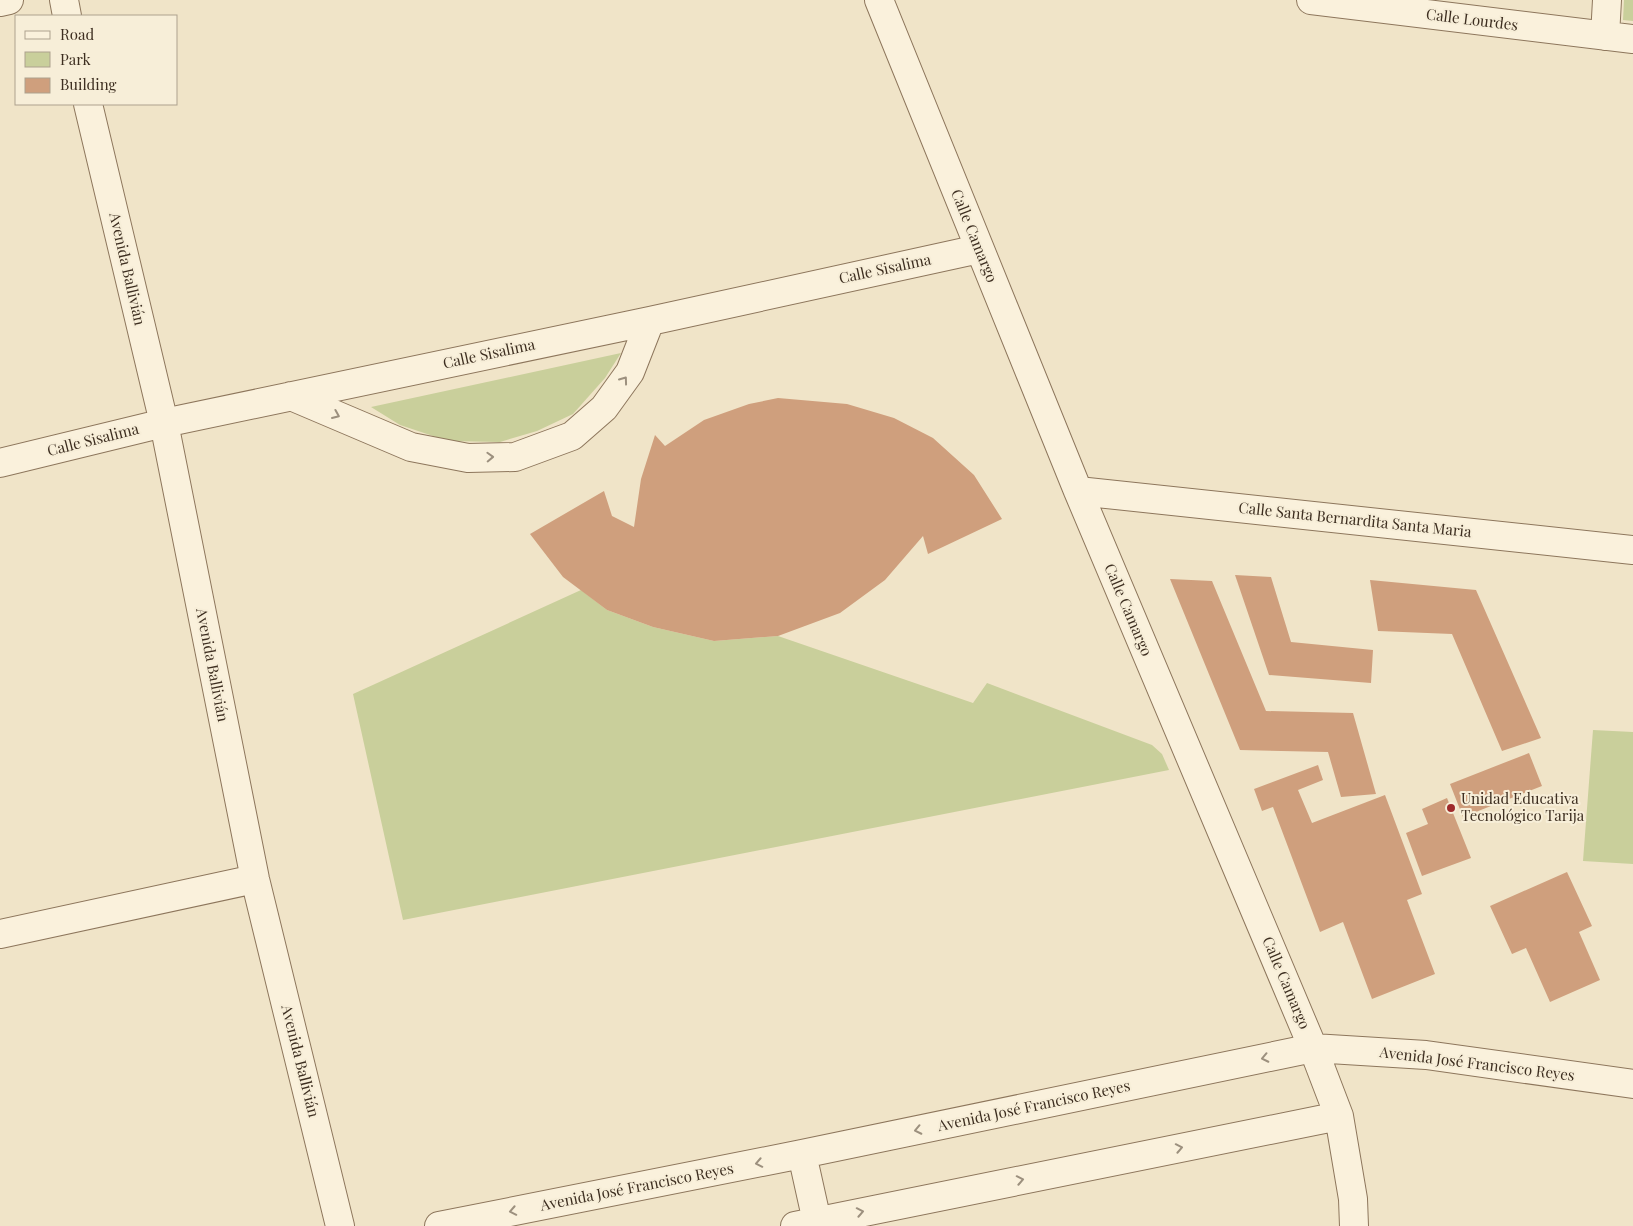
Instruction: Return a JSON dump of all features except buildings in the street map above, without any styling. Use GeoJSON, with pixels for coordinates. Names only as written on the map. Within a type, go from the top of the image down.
{"type":"FeatureCollection","features":[{"type":"Feature","properties":{"kind":"street"},"geometry":{"type":"LineString","coordinates":[[0,2],[9,0]]}},
{"type":"Feature","properties":{"kind":"street"},"geometry":{"type":"LineString","coordinates":[[64,0],[68,15]]}},
{"type":"Feature","properties":{"kind":"street","name":"Calle Camargo"},"geometry":{"type":"LineString","coordinates":[[879,0],[1078,491],[1313,1048],[1339,1116],[1353,1199],[1354,1226]]}},
{"type":"Feature","properties":{"kind":"street","name":"Calle Lourdes"},"geometry":{"type":"LineString","coordinates":[[1311,0],[1633,39]]}},
{"type":"Feature","properties":{"kind":"street"},"geometry":{"type":"LineString","coordinates":[[1605,36],[1607,0]]}},
{"type":"Feature","properties":{"kind":"street","name":"Avenida Ballivián"},"geometry":{"type":"LineString","coordinates":[[88,105],[164,423],[255,879],[340,1226]]}},
{"type":"Feature","properties":{"kind":"street","name":"Calle Sisalima"},"geometry":{"type":"LineString","coordinates":[[0,463],[164,423],[650,321],[979,249]]}},
{"type":"Feature","properties":{"kind":"street"},"geometry":{"type":"LineString","coordinates":[[291,396],[411,447],[468,458],[515,457],[572,436],[604,408],[630,372],[650,321]]}},
{"type":"Feature","properties":{"kind":"street","name":"Calle Santa Bernardita Santa Maria"},"geometry":{"type":"LineString","coordinates":[[1078,491],[1633,550]]}},
{"type":"Feature","properties":{"kind":"street"},"geometry":{"type":"LineString","coordinates":[[0,934],[255,879]]}},
{"type":"Feature","properties":{"kind":"street","name":"Avenida José Francisco Reyes"},"geometry":{"type":"LineString","coordinates":[[439,1226],[802,1154],[1313,1048],[1426,1055],[1633,1084]]}},
{"type":"Feature","properties":{"kind":"street"},"geometry":{"type":"LineString","coordinates":[[802,1154],[810,1224],[1339,1116]]}},
{"type":"Feature","properties":{"kind":"green space"},"geometry":{"type":"Polygon","coordinates":[[[1624,0],[1633,0],[1633,21],[1623,20],[1624,0]]]}},
{"type":"Feature","properties":{"kind":"green space"},"geometry":{"type":"Polygon","coordinates":[[[621,353],[605,378],[573,414],[537,431],[500,442],[448,441],[400,425],[371,407],[621,353]]]}},
{"type":"Feature","properties":{"kind":"green space"},"geometry":{"type":"Polygon","coordinates":[[[581,590],[607,610],[653,627],[714,641],[778,636],[973,703],[987,683],[1152,745],[1162,754],[1169,770],[403,920],[353,694],[581,590]]]}},
{"type":"Feature","properties":{"kind":"green space"},"geometry":{"type":"Polygon","coordinates":[[[1593,730],[1633,732],[1633,864],[1583,861],[1593,730]]]}},
{"type":"Feature","properties":{"kind":"place","name":"Unidad Educativa Tecnológico Tarija"},"geometry":{"type":"Point","coordinates":[1451,808]}}]}
